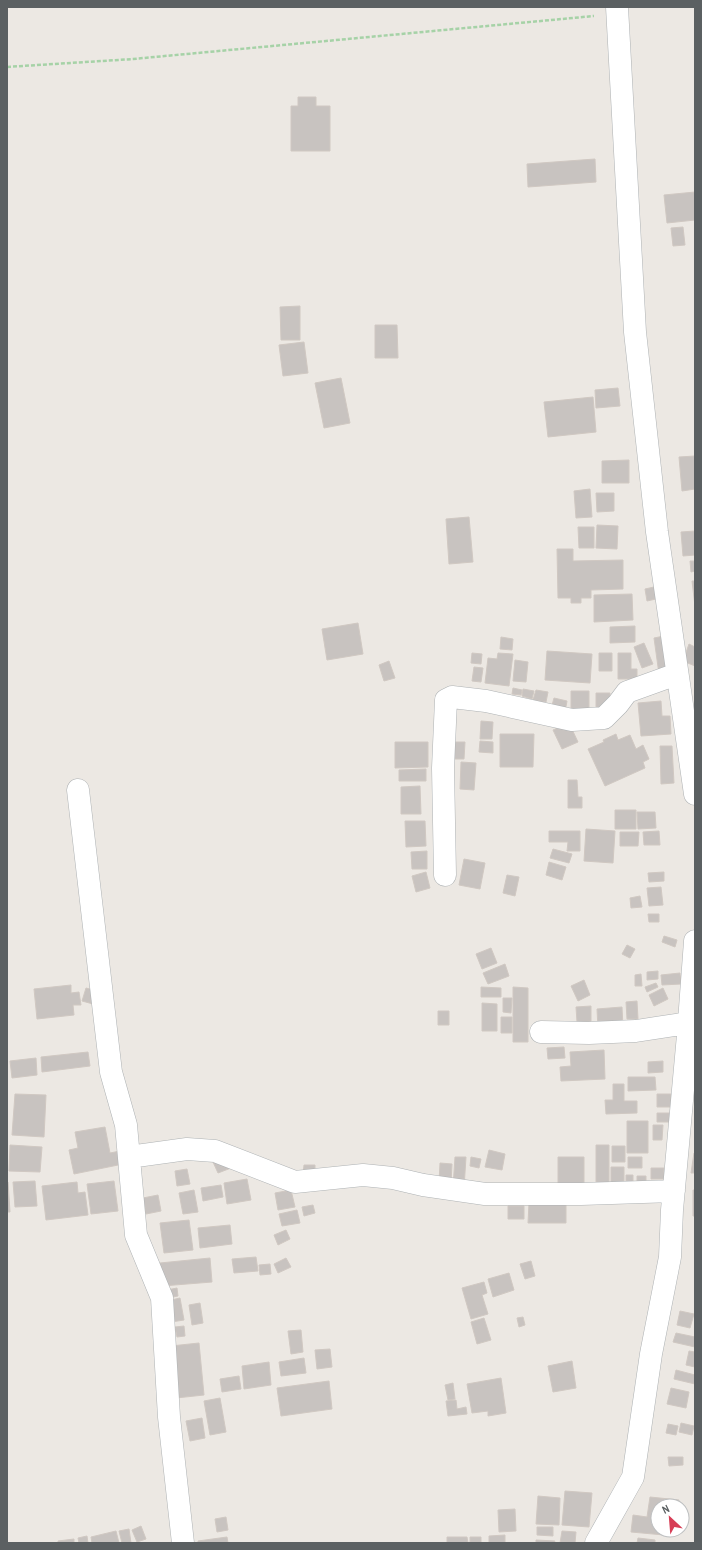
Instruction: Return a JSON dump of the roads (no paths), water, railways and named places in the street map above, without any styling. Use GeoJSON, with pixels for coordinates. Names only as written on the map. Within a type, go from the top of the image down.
{"type":"FeatureCollection","features":[{"type":"Feature","properties":{"kind":"street"},"geometry":{"type":"LineString","coordinates":[[617,10],[635,332],[657,532],[695,794]]}},
{"type":"Feature","properties":{"kind":"street"},"geometry":{"type":"LineString","coordinates":[[445,876],[443,768],[446,700],[452,697],[486,701],[572,720],[604,718],[628,692],[677,674]]}},
{"type":"Feature","properties":{"kind":"street"},"geometry":{"type":"LineString","coordinates":[[78,790],[111,1072],[126,1125],[136,1235],[162,1298],[169,1417],[183,1543]]}},
{"type":"Feature","properties":{"kind":"street"},"geometry":{"type":"LineString","coordinates":[[596,1543],[633,1477],[651,1354],[670,1256],[674,1191],[692,1022],[695,941]]}},
{"type":"Feature","properties":{"kind":"street"},"geometry":{"type":"LineString","coordinates":[[541,1032],[589,1033],[636,1030],[692,1022]]}},
{"type":"Feature","properties":{"kind":"street"},"geometry":{"type":"LineString","coordinates":[[129,1157],[188,1148],[215,1151],[295,1182],[362,1175],[393,1178],[423,1186],[485,1194],[581,1194],[674,1191]]}}]}
